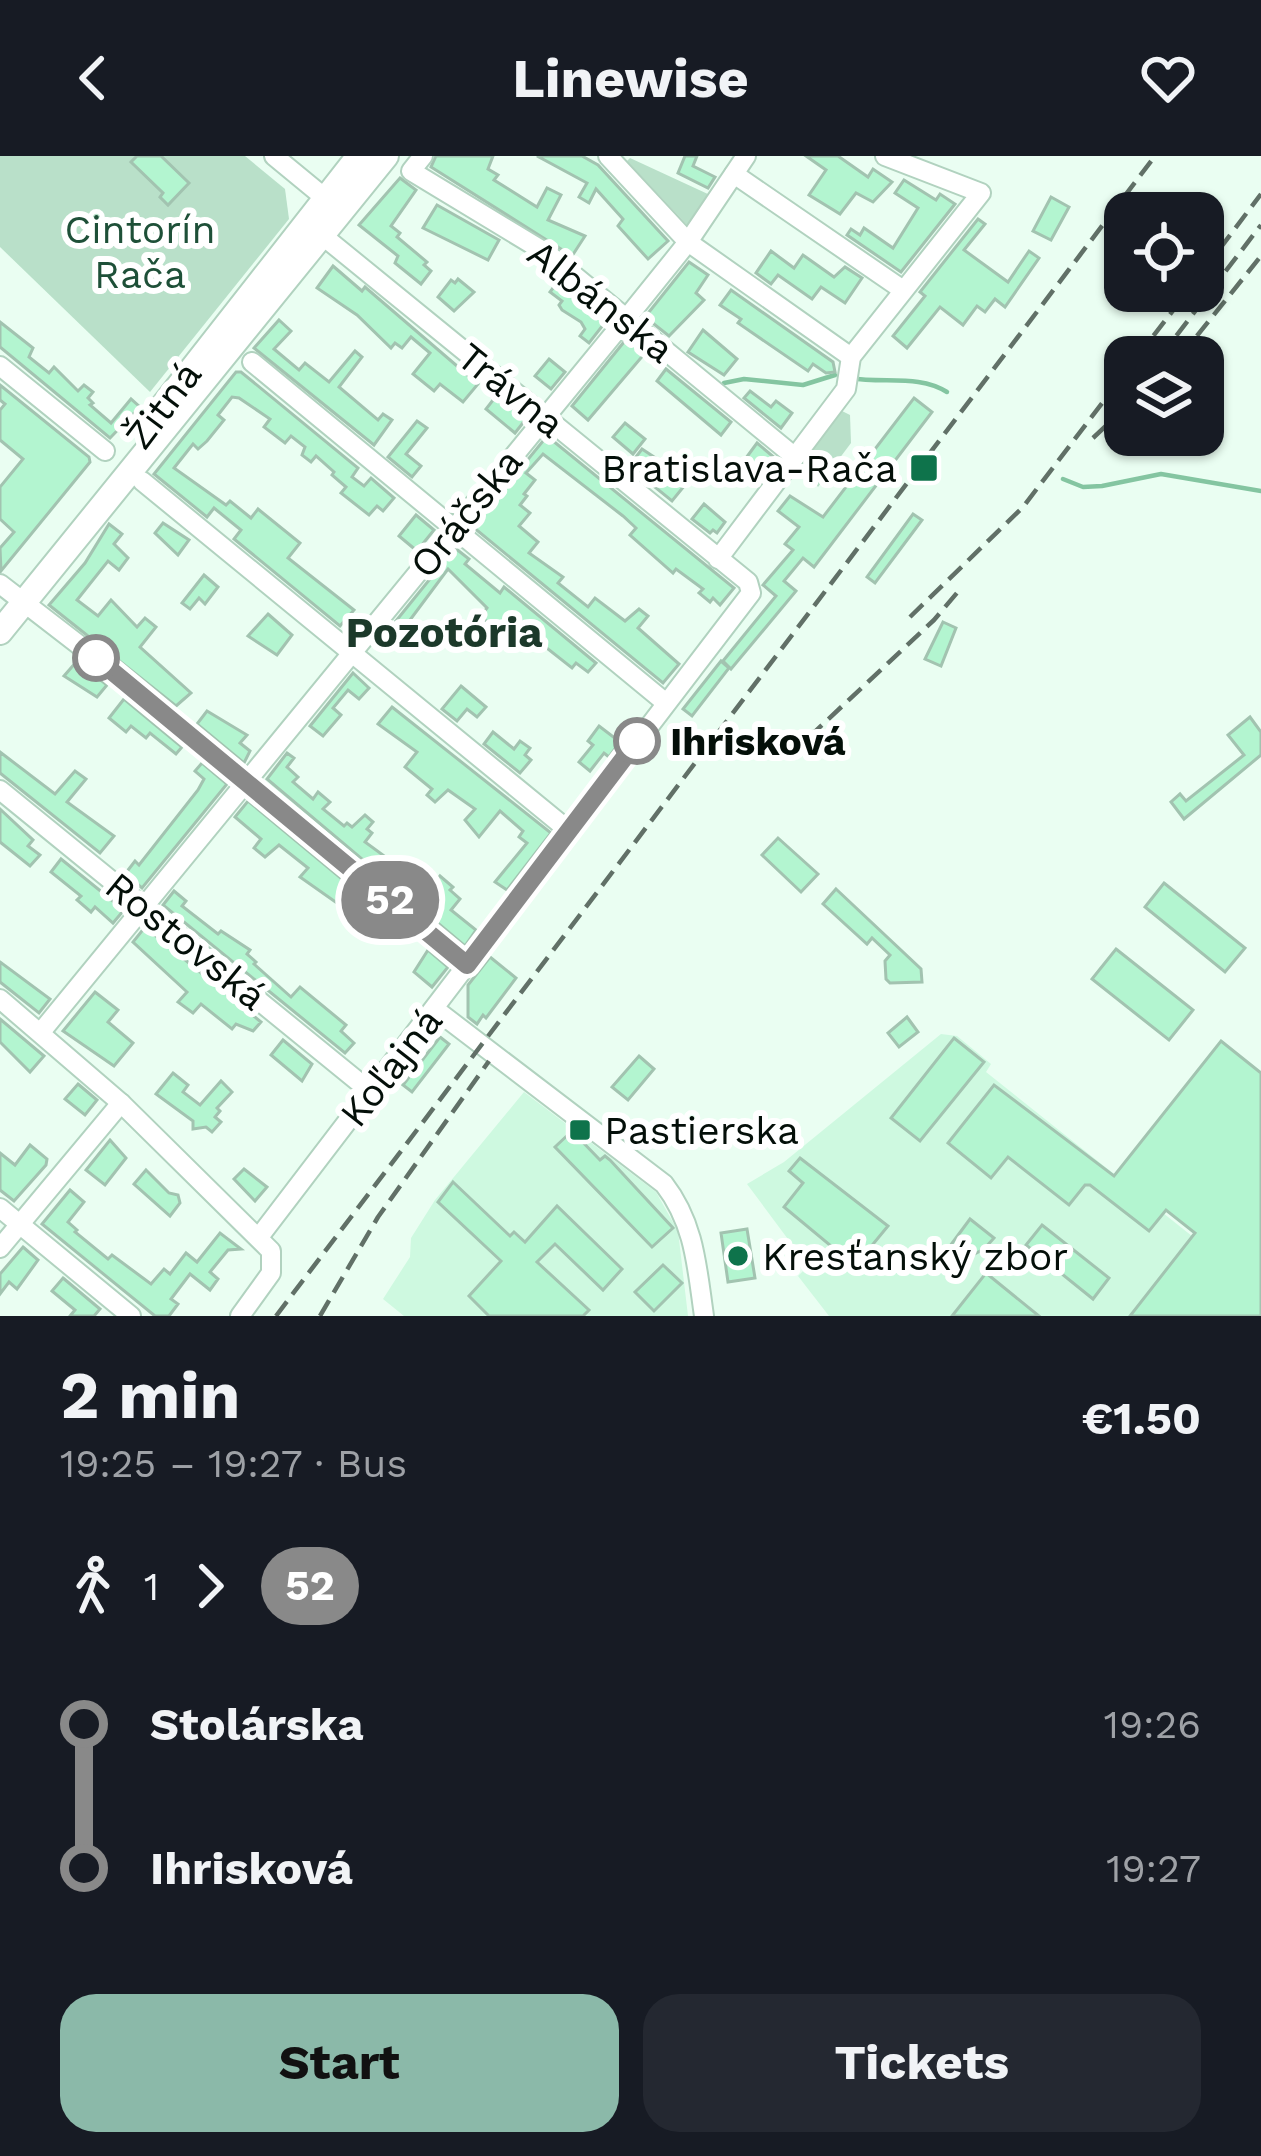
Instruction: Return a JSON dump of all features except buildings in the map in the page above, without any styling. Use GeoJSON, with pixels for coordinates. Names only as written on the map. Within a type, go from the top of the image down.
{"type":"FeatureCollection","features":[{"type":"Feature","properties":{"kind":"main road","name":"Žitná"},"geometry":{"type":"LineString","coordinates":[[0,632],[9,598],[359,156]]}},
{"type":"Feature","properties":{"kind":"main road","name":"Žitná"},"geometry":{"type":"LineString","coordinates":[[9,598],[323,236],[386,156]]}},
{"type":"Feature","properties":{"kind":"main road"},"geometry":{"type":"LineString","coordinates":[[323,236],[325,198],[357,192]]}},
{"type":"Feature","properties":{"kind":"street"},"geometry":{"type":"LineString","coordinates":[[274,156],[325,198]]}},
{"type":"Feature","properties":{"kind":"street","name":"Albánska"},"geometry":{"type":"LineString","coordinates":[[423,156],[411,171],[548,254],[795,457]]}},
{"type":"Feature","properties":{"kind":"street"},"geometry":{"type":"LineString","coordinates":[[608,156],[688,242],[851,358]]}},
{"type":"Feature","properties":{"kind":"street","name":"Oráčska"},"geometry":{"type":"LineString","coordinates":[[41,1032],[688,242],[746,156]]}},
{"type":"Feature","properties":{"kind":"street"},"geometry":{"type":"LineString","coordinates":[[718,559],[846,389],[851,358],[981,193],[885,156]]}},
{"type":"Feature","properties":{"kind":"street"},"geometry":{"type":"LineString","coordinates":[[734,174],[903,290]]}},
{"type":"Feature","properties":{"kind":"street","name":"Trávna"},"geometry":{"type":"LineString","coordinates":[[323,236],[748,582],[751,591]]}},
{"type":"Feature","properties":{"kind":"street"},"geometry":{"type":"LineString","coordinates":[[252,362],[666,703]]}},
{"type":"Feature","properties":{"kind":"street"},"geometry":{"type":"LineString","coordinates":[[0,366],[105,451]]}},
{"type":"Feature","properties":{"kind":"street"},"geometry":{"type":"LineString","coordinates":[[142,481],[568,830]]}},
{"type":"Feature","properties":{"kind":"street","name":"Koľajná"},"geometry":{"type":"LineString","coordinates":[[259,1238],[751,591]]}},
{"type":"Feature","properties":{"kind":"street"},"geometry":{"type":"LineString","coordinates":[[9,598],[245,780],[467,965]]}},
{"type":"Feature","properties":{"kind":"street","name":"Rostovská"},"geometry":{"type":"LineString","coordinates":[[0,790],[371,1092]]}},
{"type":"Feature","properties":{"kind":"street"},"geometry":{"type":"LineString","coordinates":[[0,999],[121,1103],[272,1252],[273,1267],[240,1316]]}},
{"type":"Feature","properties":{"kind":"street"},"geometry":{"type":"LineString","coordinates":[[436,1010],[664,1184],[692,1238],[704,1316]]}},
{"type":"Feature","properties":{"kind":"street"},"geometry":{"type":"LineString","coordinates":[[0,1248],[121,1103]]}},
{"type":"Feature","properties":{"kind":"street"},"geometry":{"type":"LineString","coordinates":[[0,1208],[131,1316]]}},
{"type":"Feature","properties":{"kind":"shaded area"},"geometry":{"type":"Polygon","coordinates":[[[941,1034],[957,1036],[991,1064],[986,1072],[1212,1252],[1261,1316],[829,1316],[798,1276],[808,1266],[747,1184],[784,1162],[941,1034]]]}},
{"type":"Feature","properties":{"kind":"shaded area"},"geometry":{"type":"Polygon","coordinates":[[[524,1092],[656,1192],[678,1231],[688,1316],[404,1316],[383,1299],[410,1257],[411,1238],[435,1200],[524,1092]]]}},
{"type":"Feature","properties":{"kind":"green space","name":"Cintorín Rača"},"geometry":{"type":"Polygon","coordinates":[[[0,156],[245,156],[285,189],[289,219],[150,392],[0,247],[0,156]]]}},
{"type":"Feature","properties":{"kind":"green space"},"geometry":{"type":"Polygon","coordinates":[[[630,158],[710,195],[688,226],[627,161],[630,158]]]}},
{"type":"Feature","properties":{"kind":"green space"},"geometry":{"type":"Polygon","coordinates":[[[840,410],[850,415],[851,443],[818,487],[803,467],[804,458],[840,410]]]}},
{"type":"Feature","properties":{"kind":"waterway"},"geometry":{"type":"LineString","coordinates":[[724,383],[744,379],[803,385],[835,375]]}},
{"type":"Feature","properties":{"kind":"waterway"},"geometry":{"type":"LineString","coordinates":[[851,378],[913,381],[947,392]]}},
{"type":"Feature","properties":{"kind":"waterway"},"geometry":{"type":"LineString","coordinates":[[1063,479],[1083,487],[1161,474],[1261,491]]}},
{"type":"Feature","properties":{"kind":"railway"},"geometry":{"type":"LineString","coordinates":[[276,1316],[1155,156]]}},
{"type":"Feature","properties":{"kind":"railway"},"geometry":{"type":"LineString","coordinates":[[1224,243],[1261,194]]}},
{"type":"Feature","properties":{"kind":"railway"},"geometry":{"type":"LineString","coordinates":[[1176,336],[1261,225]]}},
{"type":"Feature","properties":{"kind":"railway"},"geometry":{"type":"LineString","coordinates":[[1197,336],[1261,256]]}},
{"type":"Feature","properties":{"kind":"railway"},"geometry":{"type":"LineString","coordinates":[[1153,336],[1172,312]]}},
{"type":"Feature","properties":{"kind":"railway"},"geometry":{"type":"LineString","coordinates":[[910,617],[1023,507],[1104,401]]}},
{"type":"Feature","properties":{"kind":"railway"},"geometry":{"type":"LineString","coordinates":[[1093,438],[1104,428]]}},
{"type":"Feature","properties":{"kind":"railway"},"geometry":{"type":"LineString","coordinates":[[789,756],[934,620],[962,587]]}},
{"type":"Feature","properties":{"kind":"railway"},"geometry":{"type":"LineString","coordinates":[[320,1316],[378,1217],[489,1061]]}},
{"type":"Feature","properties":{"kind":"bus line","name":"52"},"geometry":{"type":"LineString","coordinates":[[96,658],[467,965],[637,741]]}},
{"type":"Feature","properties":{"kind":"place","name":"Bratislava-Rača"},"geometry":{"type":"Point","coordinates":[924,468]}},
{"type":"Feature","properties":{"kind":"place","name":"Ihrisková"},"geometry":{"type":"Point","coordinates":[637,741]}},
{"type":"Feature","properties":{"kind":"place","name":"Pastierska"},"geometry":{"type":"Point","coordinates":[580,1130]}},
{"type":"Feature","properties":{"kind":"place","name":"Kresťanský zbor"},"geometry":{"type":"Point","coordinates":[738,1256]}},
{"type":"Feature","properties":{"kind":"district","name":"Pozotória"},"geometry":{"type":"Point","coordinates":[444,632]}}]}
